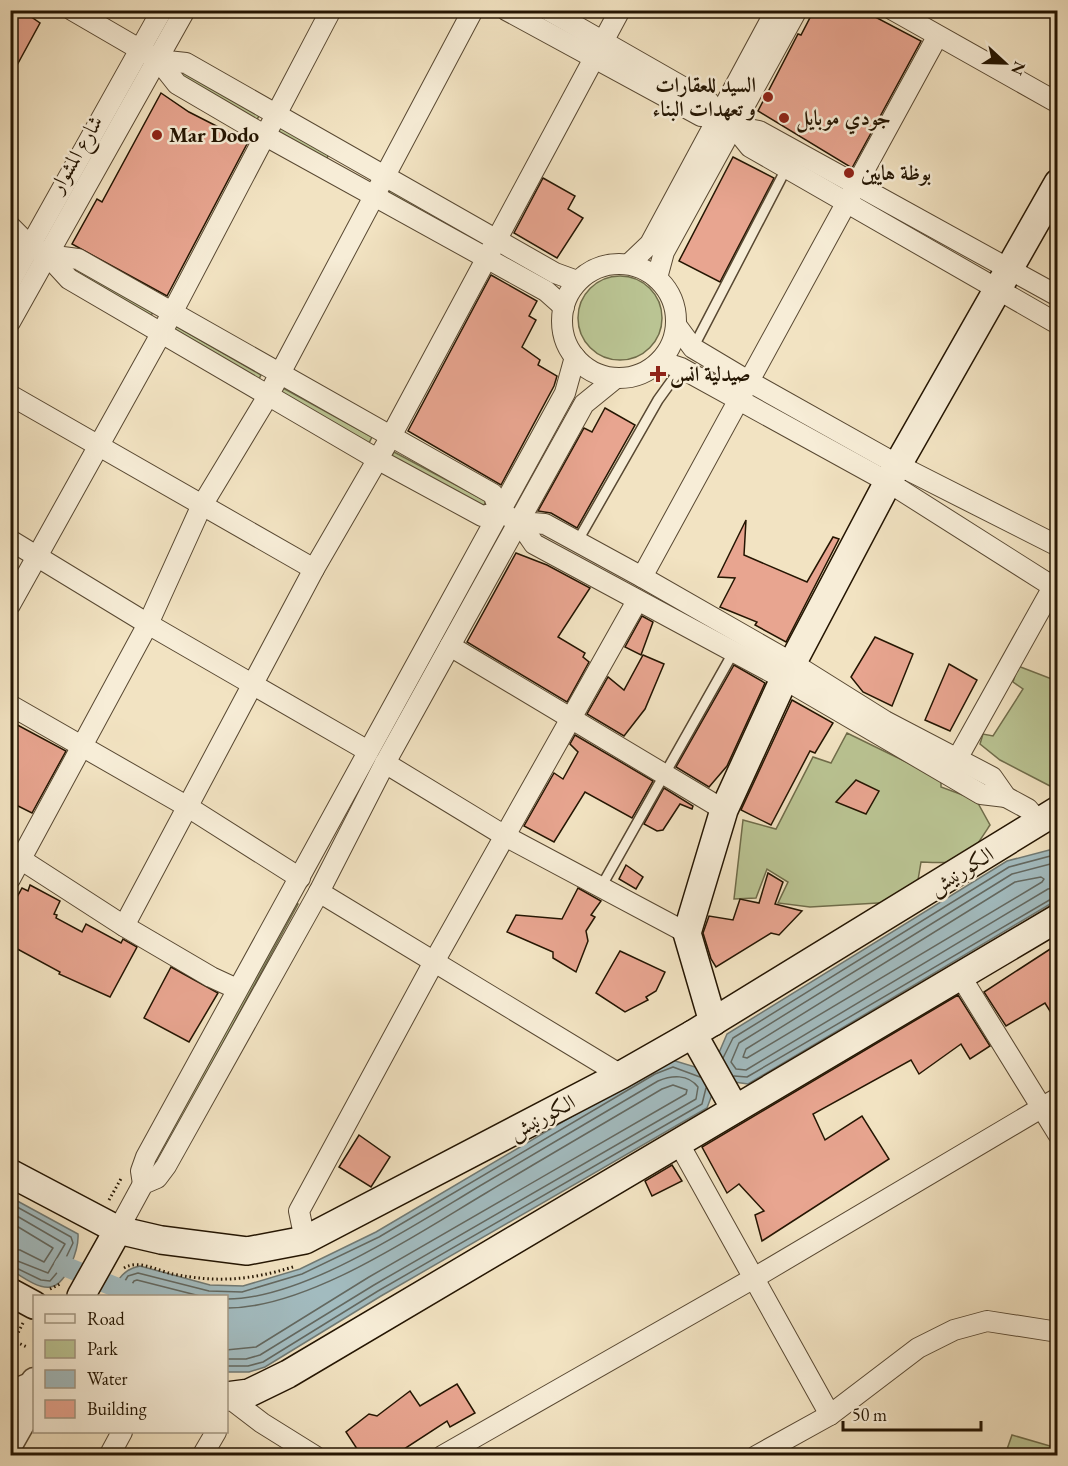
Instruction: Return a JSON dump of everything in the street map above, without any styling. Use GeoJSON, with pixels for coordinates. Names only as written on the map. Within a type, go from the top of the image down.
{"type":"FeatureCollection","features":[{"type":"Feature","properties":{"kind":"main road"},"geometry":{"type":"LineString","coordinates":[[731,1103],[702,1035],[687,933],[724,810],[789,672],[893,474],[1058,183]]}},
{"type":"Feature","properties":{"kind":"main road","name":"الكورنيش"},"geometry":{"type":"LineString","coordinates":[[10,1173],[112,1240],[247,1251],[281,1247],[305,1240],[702,1035],[1048,816]]}},
{"type":"Feature","properties":{"kind":"main road"},"geometry":{"type":"LineString","coordinates":[[228,1398],[249,1393],[288,1374],[678,1142],[731,1103],[961,977],[1058,918]]}},
{"type":"Feature","properties":{"kind":"main road"},"geometry":{"type":"LineString","coordinates":[[82,1295],[112,1240]]}},
{"type":"Feature","properties":{"kind":"main road"},"geometry":{"type":"LineString","coordinates":[[10,1292],[29,1313]]}},
{"type":"Feature","properties":{"kind":"street"},"geometry":{"type":"LineString","coordinates":[[72,10],[158,60],[177,84],[264,135],[546,291],[564,307]]}},
{"type":"Feature","properties":{"kind":"street","name":"شارع المشوار"},"geometry":{"type":"LineString","coordinates":[[10,282],[162,10]]}},
{"type":"Feature","properties":{"kind":"street","name":"شارع المشوار"},"geometry":{"type":"LineString","coordinates":[[10,322],[29,249],[158,60],[185,10]]}},
{"type":"Feature","properties":{"kind":"street"},"geometry":{"type":"LineString","coordinates":[[10,605],[162,332],[331,10]]}},
{"type":"Feature","properties":{"kind":"street"},"geometry":{"type":"LineString","coordinates":[[10,879],[16,855],[82,744],[148,624],[201,507],[280,375],[473,10]]}},
{"type":"Feature","properties":{"kind":"street"},"geometry":{"type":"LineString","coordinates":[[506,10],[709,102],[750,147],[844,203],[1005,278],[1058,296]]}},
{"type":"Feature","properties":{"kind":"street"},"geometry":{"type":"LineString","coordinates":[[548,10],[597,51]]}},
{"type":"Feature","properties":{"kind":"street"},"geometry":{"type":"LineString","coordinates":[[124,926],[314,569],[390,438],[620,10]]}},
{"type":"Feature","properties":{"kind":"street"},"geometry":{"type":"LineString","coordinates":[[657,278],[664,252],[776,10]]}},
{"type":"Feature","properties":{"kind":"street"},"geometry":{"type":"LineString","coordinates":[[629,264],[650,244],[725,121],[797,10]]}},
{"type":"Feature","properties":{"kind":"street"},"geometry":{"type":"LineString","coordinates":[[893,10],[937,37],[1058,103]]}},
{"type":"Feature","properties":{"kind":"street"},"geometry":{"type":"LineString","coordinates":[[642,577],[750,382],[844,203],[937,37]]}},
{"type":"Feature","properties":{"kind":"street"},"geometry":{"type":"LineString","coordinates":[[158,60],[186,63],[555,273],[577,281]]}},
{"type":"Feature","properties":{"kind":"street"},"geometry":{"type":"LineString","coordinates":[[725,121],[759,131],[855,184],[1005,278],[1058,324]]}},
{"type":"Feature","properties":{"kind":"street"},"geometry":{"type":"LineString","coordinates":[[10,226],[29,249],[69,279],[268,396],[482,516],[500,512]]}},
{"type":"Feature","properties":{"kind":"street"},"geometry":{"type":"LineString","coordinates":[[29,249],[78,259],[493,495],[500,512],[519,522],[545,525],[642,577],[981,794],[1006,796]]}},
{"type":"Feature","properties":{"kind":"street"},"geometry":{"type":"LineString","coordinates":[[610,264],[629,264],[644,269],[657,278],[672,300],[676,326],[670,347],[660,361],[637,375],[616,378],[600,375],[586,368],[575,357],[566,342],[562,325],[564,307],[577,281],[592,270],[610,264]]}},
{"type":"Feature","properties":{"kind":"street"},"geometry":{"type":"LineString","coordinates":[[676,326],[693,348],[893,474],[1055,582],[957,759]]}},
{"type":"Feature","properties":{"kind":"street"},"geometry":{"type":"LineString","coordinates":[[112,1240],[143,1184],[141,1171],[146,1156],[565,393],[575,357]]}},
{"type":"Feature","properties":{"kind":"street"},"geometry":{"type":"LineString","coordinates":[[660,361],[681,368],[739,400],[893,474],[1058,546]]}},
{"type":"Feature","properties":{"kind":"street"},"geometry":{"type":"LineString","coordinates":[[143,1184],[157,1178],[166,1166],[319,892],[385,763],[584,405],[616,378]]}},
{"type":"Feature","properties":{"kind":"street"},"geometry":{"type":"LineString","coordinates":[[10,395],[201,507],[314,569]]}},
{"type":"Feature","properties":{"kind":"street"},"geometry":{"type":"LineString","coordinates":[[519,522],[534,544],[734,653],[789,672],[992,777],[1006,796],[1028,809],[1048,816]]}},
{"type":"Feature","properties":{"kind":"street"},"geometry":{"type":"LineString","coordinates":[[10,540],[148,624],[368,752]]}},
{"type":"Feature","properties":{"kind":"street"},"geometry":{"type":"LineString","coordinates":[[305,1240],[299,1210],[435,960],[637,601]]}},
{"type":"Feature","properties":{"kind":"street"},"geometry":{"type":"LineString","coordinates":[[450,646],[724,810]]}},
{"type":"Feature","properties":{"kind":"street"},"geometry":{"type":"LineString","coordinates":[[10,705],[82,744],[188,807],[300,878]]}},
{"type":"Feature","properties":{"kind":"street"},"geometry":{"type":"LineString","coordinates":[[385,763],[505,836],[687,933]]}},
{"type":"Feature","properties":{"kind":"street"},"geometry":{"type":"LineString","coordinates":[[16,855],[124,926],[211,977],[237,989]]}},
{"type":"Feature","properties":{"kind":"street"},"geometry":{"type":"LineString","coordinates":[[319,892],[435,960],[621,1075]]}},
{"type":"Feature","properties":{"kind":"street"},"geometry":{"type":"LineString","coordinates":[[961,977],[1049,1102],[1058,1134]]}},
{"type":"Feature","properties":{"kind":"street"},"geometry":{"type":"LineString","coordinates":[[442,1455],[754,1278],[1049,1102]]}},
{"type":"Feature","properties":{"kind":"street"},"geometry":{"type":"LineString","coordinates":[[678,1142],[830,1415]]}},
{"type":"Feature","properties":{"kind":"street"},"geometry":{"type":"LineString","coordinates":[[756,1455],[830,1415],[918,1348],[954,1330],[987,1321],[1058,1332]]}},
{"type":"Feature","properties":{"kind":"street"},"geometry":{"type":"LineString","coordinates":[[10,1398],[18,1390],[33,1382]]}},
{"type":"Feature","properties":{"kind":"street"},"geometry":{"type":"LineString","coordinates":[[10,1445],[31,1408],[33,1391]]}},
{"type":"Feature","properties":{"kind":"street"},"geometry":{"type":"LineString","coordinates":[[228,1399],[262,1423],[315,1455]]}},
{"type":"Feature","properties":{"kind":"street"},"geometry":{"type":"LineString","coordinates":[[109,1455],[121,1433]]}},
{"type":"Feature","properties":{"kind":"street"},"geometry":{"type":"LineString","coordinates":[[202,1455],[215,1433]]}},
{"type":"Feature","properties":{"kind":"lane"},"geometry":{"type":"LineString","coordinates":[[693,348],[786,169]]}},
{"type":"Feature","properties":{"kind":"lane"},"geometry":{"type":"LineString","coordinates":[[577,542],[658,400],[681,368]]}},
{"type":"Feature","properties":{"kind":"lane"},"geometry":{"type":"LineString","coordinates":[[601,887],[734,653]]}},
{"type":"Feature","properties":{"kind":"path"},"geometry":{"type":"LineString","coordinates":[[10,1345],[29,1313]]}},
{"type":"Feature","properties":{"kind":"path"},"geometry":{"type":"LineString","coordinates":[[14,1341],[27,1347]]}},
{"type":"Feature","properties":{"kind":"green space"},"geometry":{"type":"Polygon","coordinates":[[[184,69],[261,113],[256,121],[180,77],[184,69]]]}},
{"type":"Feature","properties":{"kind":"green space"},"geometry":{"type":"Polygon","coordinates":[[[277,125],[329,154],[325,162],[273,132],[277,125]]]}},
{"type":"Feature","properties":{"kind":"green space"},"geometry":{"type":"Polygon","coordinates":[[[391,189],[486,241],[482,248],[387,196],[391,189]]]}},
{"type":"Feature","properties":{"kind":"green space"},"geometry":{"type":"Polygon","coordinates":[[[71,265],[153,312],[149,319],[67,272],[71,265]]]}},
{"type":"Feature","properties":{"kind":"green space"},"geometry":{"type":"Polygon","coordinates":[[[620,276],[636,279],[650,288],[659,302],[662,318],[659,334],[650,348],[636,357],[620,360],[604,357],[590,348],[581,334],[578,318],[581,302],[590,288],[604,279],[620,276]]]}},
{"type":"Feature","properties":{"kind":"green space"},"geometry":{"type":"Polygon","coordinates":[[[174,325],[261,375],[257,383],[170,332],[174,325]]]}},
{"type":"Feature","properties":{"kind":"green space"},"geometry":{"type":"Polygon","coordinates":[[[283,388],[372,437],[368,445],[278,395],[283,388]]]}},
{"type":"Feature","properties":{"kind":"green space"},"geometry":{"type":"Polygon","coordinates":[[[394,452],[486,501],[482,509],[390,459],[394,452]]]}},
{"type":"Feature","properties":{"kind":"green space"},"geometry":{"type":"Polygon","coordinates":[[[1018,666],[1057,681],[1057,783],[1052,787],[1000,760],[980,744],[983,734],[993,736],[1023,689],[1013,682],[1018,666]]]}},
{"type":"Feature","properties":{"kind":"green space"},"geometry":{"type":"Polygon","coordinates":[[[847,733],[941,779],[941,787],[968,797],[974,796],[990,825],[982,838],[969,854],[956,861],[921,862],[917,886],[895,902],[810,907],[778,903],[788,882],[767,869],[756,898],[734,899],[743,820],[776,829],[813,757],[831,763],[847,733]]]}},
{"type":"Feature","properties":{"kind":"green space"},"geometry":{"type":"Polygon","coordinates":[[[294,902],[298,904],[155,1169],[151,1166],[294,902]]]}},
{"type":"Feature","properties":{"kind":"green space"},"geometry":{"type":"Polygon","coordinates":[[[1012,1435],[1057,1448],[1057,1455],[1005,1455],[1012,1435]]]}},
{"type":"Feature","properties":{"kind":"water"},"geometry":{"type":"Polygon","coordinates":[[[1057,848],[1057,900],[748,1084],[727,1081],[715,1062],[727,1034],[1007,861],[1057,848]]]}},
{"type":"Feature","properties":{"kind":"water"},"geometry":{"type":"Polygon","coordinates":[[[672,1060],[702,1069],[713,1092],[707,1108],[381,1296],[265,1367],[249,1372],[228,1372],[228,1295],[110,1295],[124,1273],[140,1266],[210,1285],[243,1286],[300,1269],[376,1232],[652,1069],[672,1060]]]}},
{"type":"Feature","properties":{"kind":"water"},"geometry":{"type":"Polygon","coordinates":[[[10,1197],[78,1234],[71,1265],[56,1285],[40,1286],[11,1270],[10,1197]]]}},
{"type":"Feature","properties":{"kind":"building"},"geometry":{"type":"Polygon","coordinates":[[[15,10],[21,10],[40,23],[10,78],[10,18],[15,10]]]}},
{"type":"Feature","properties":{"kind":"building"},"geometry":{"type":"Polygon","coordinates":[[[814,10],[862,10],[921,41],[852,168],[758,111],[798,34],[801,35],[814,10]]]}},
{"type":"Feature","properties":{"kind":"building"},"geometry":{"type":"Polygon","coordinates":[[[161,93],[189,112],[248,142],[167,296],[72,244],[97,199],[102,202],[161,93]]]}},
{"type":"Feature","properties":{"kind":"building"},"geometry":{"type":"Polygon","coordinates":[[[733,157],[774,178],[720,282],[679,261],[733,157]]]}},
{"type":"Feature","properties":{"kind":"building"},"geometry":{"type":"Polygon","coordinates":[[[543,178],[575,196],[568,209],[583,218],[557,258],[514,233],[543,178]]]}},
{"type":"Feature","properties":{"kind":"building"},"geometry":{"type":"Polygon","coordinates":[[[491,275],[537,301],[529,316],[536,320],[522,347],[540,360],[538,365],[557,376],[554,386],[501,485],[408,431],[491,275]]]}},
{"type":"Feature","properties":{"kind":"building"},"geometry":{"type":"Polygon","coordinates":[[[605,408],[635,425],[577,528],[551,513],[538,511],[584,428],[592,432],[605,408]]]}},
{"type":"Feature","properties":{"kind":"building"},"geometry":{"type":"Polygon","coordinates":[[[746,520],[744,555],[807,582],[833,537],[839,539],[786,642],[755,625],[757,622],[720,607],[735,578],[718,577],[746,520]]]}},
{"type":"Feature","properties":{"kind":"building"},"geometry":{"type":"Polygon","coordinates":[[[516,553],[547,565],[590,588],[558,637],[585,653],[583,657],[589,662],[567,702],[467,642],[516,553]]]}},
{"type":"Feature","properties":{"kind":"building"},"geometry":{"type":"Polygon","coordinates":[[[642,616],[653,622],[641,655],[625,647],[642,616]]]}},
{"type":"Feature","properties":{"kind":"building"},"geometry":{"type":"Polygon","coordinates":[[[875,637],[913,654],[892,706],[863,692],[851,677],[875,637]]]}},
{"type":"Feature","properties":{"kind":"building"},"geometry":{"type":"Polygon","coordinates":[[[643,655],[664,664],[645,709],[624,736],[587,714],[608,677],[624,690],[643,655]]]}},
{"type":"Feature","properties":{"kind":"building"},"geometry":{"type":"Polygon","coordinates":[[[949,664],[977,680],[950,731],[925,720],[949,664]]]}},
{"type":"Feature","properties":{"kind":"building"},"geometry":{"type":"Polygon","coordinates":[[[734,665],[765,683],[727,766],[709,787],[676,767],[734,665]]]}},
{"type":"Feature","properties":{"kind":"building"},"geometry":{"type":"Polygon","coordinates":[[[792,700],[833,723],[815,753],[810,751],[771,825],[741,810],[792,700]]]}},
{"type":"Feature","properties":{"kind":"building"},"geometry":{"type":"Polygon","coordinates":[[[10,721],[66,751],[32,813],[10,802],[10,721]]]}},
{"type":"Feature","properties":{"kind":"building"},"geometry":{"type":"Polygon","coordinates":[[[575,735],[653,781],[632,818],[585,792],[554,842],[524,826],[554,773],[563,779],[578,752],[570,744],[575,735]]]}},
{"type":"Feature","properties":{"kind":"building"},"geometry":{"type":"Polygon","coordinates":[[[856,780],[879,791],[866,814],[836,802],[856,780]]]}},
{"type":"Feature","properties":{"kind":"building"},"geometry":{"type":"Polygon","coordinates":[[[664,788],[693,806],[692,809],[680,804],[663,830],[657,831],[644,824],[664,788]]]}},
{"type":"Feature","properties":{"kind":"building"},"geometry":{"type":"Polygon","coordinates":[[[626,865],[643,877],[636,889],[619,879],[626,865]]]}},
{"type":"Feature","properties":{"kind":"building"},"geometry":{"type":"Polygon","coordinates":[[[768,873],[783,882],[775,904],[802,911],[779,935],[771,933],[716,967],[711,959],[703,933],[709,916],[733,920],[740,899],[759,903],[768,873]]]}},
{"type":"Feature","properties":{"kind":"building"},"geometry":{"type":"Polygon","coordinates":[[[30,885],[60,901],[54,914],[57,915],[56,918],[82,932],[86,924],[121,943],[123,939],[137,947],[110,997],[59,974],[60,972],[10,945],[10,910],[22,888],[28,891],[30,885]]]}},
{"type":"Feature","properties":{"kind":"building"},"geometry":{"type":"Polygon","coordinates":[[[578,888],[601,901],[591,915],[595,917],[586,931],[588,941],[576,972],[553,958],[553,952],[507,932],[516,915],[562,919],[578,888]]]}},
{"type":"Feature","properties":{"kind":"building"},"geometry":{"type":"Polygon","coordinates":[[[1058,944],[1058,1024],[1045,1003],[1006,1026],[984,992],[1058,944]]]}},
{"type":"Feature","properties":{"kind":"building"},"geometry":{"type":"Polygon","coordinates":[[[620,951],[665,972],[656,991],[646,997],[648,1000],[625,1012],[596,993],[620,951]]]}},
{"type":"Feature","properties":{"kind":"building"},"geometry":{"type":"Polygon","coordinates":[[[171,967],[218,993],[189,1042],[144,1018],[171,967]]]}},
{"type":"Feature","properties":{"kind":"building"},"geometry":{"type":"Polygon","coordinates":[[[958,995],[990,1046],[970,1059],[961,1044],[919,1074],[911,1060],[813,1114],[825,1140],[862,1116],[889,1159],[762,1241],[755,1215],[764,1211],[739,1184],[727,1193],[702,1147],[958,995]]]}},
{"type":"Feature","properties":{"kind":"building"},"geometry":{"type":"Polygon","coordinates":[[[359,1135],[390,1157],[371,1187],[339,1167],[359,1135]]]}},
{"type":"Feature","properties":{"kind":"building"},"geometry":{"type":"Polygon","coordinates":[[[672,1165],[682,1181],[652,1196],[645,1181],[672,1165]]]}},
{"type":"Feature","properties":{"kind":"building"},"geometry":{"type":"Polygon","coordinates":[[[457,1384],[475,1413],[450,1427],[447,1421],[395,1455],[361,1455],[346,1432],[369,1414],[377,1416],[410,1391],[420,1406],[457,1384]]]}},
{"type":"Feature","properties":{"kind":"waterway"},"geometry":{"type":"LineString","coordinates":[[64,1266],[135,1295]]}},
{"type":"Feature","properties":{"kind":"place","name":"السيد للعقارات و تعهدات البناء"},"geometry":{"type":"Point","coordinates":[768,97]}},
{"type":"Feature","properties":{"kind":"place","name":"جودي موبايل"},"geometry":{"type":"Point","coordinates":[784,118]}},
{"type":"Feature","properties":{"kind":"place","name":"Mar Dodo"},"geometry":{"type":"Point","coordinates":[157,135]}},
{"type":"Feature","properties":{"kind":"place","name":"بوظة هايين"},"geometry":{"type":"Point","coordinates":[849,173]}},
{"type":"Feature","properties":{"kind":"place","name":"صيدلية انس"},"geometry":{"type":"Point","coordinates":[658,374]}}]}
